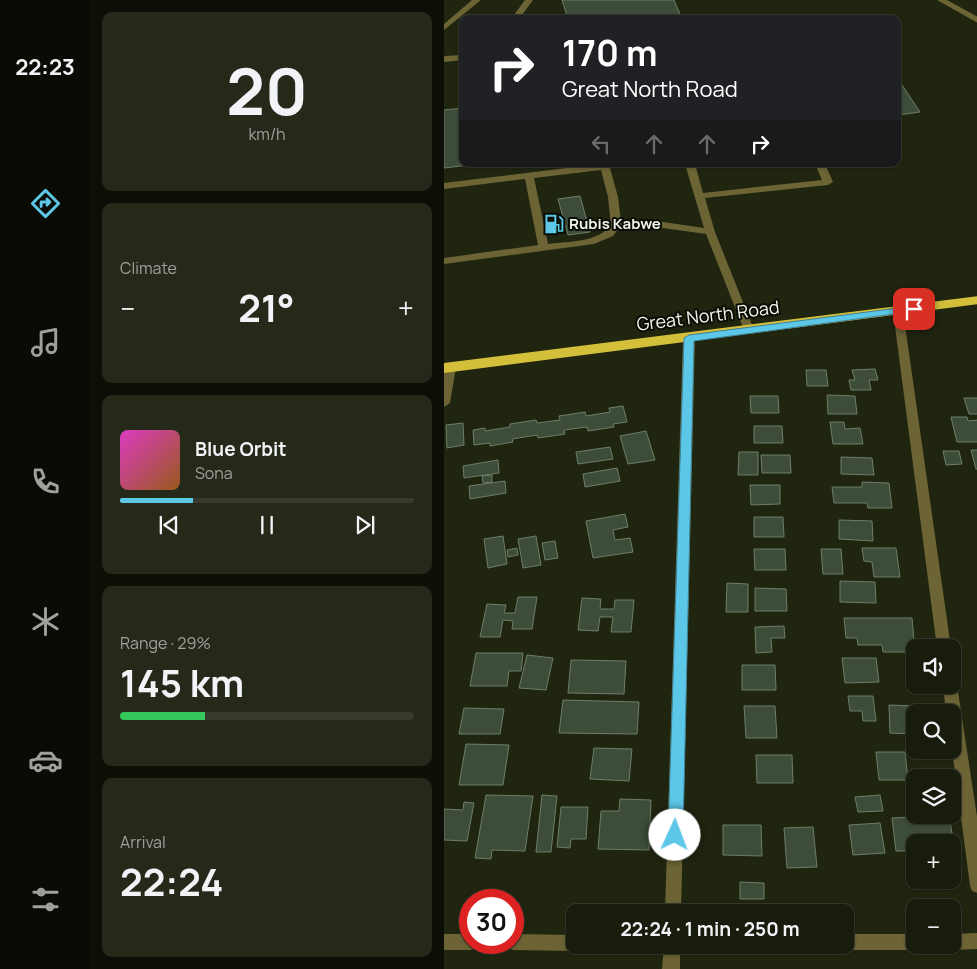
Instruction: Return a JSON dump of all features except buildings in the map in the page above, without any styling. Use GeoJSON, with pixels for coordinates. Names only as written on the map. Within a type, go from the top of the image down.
{"type":"FeatureCollection","features":[{"type":"Feature","properties":{"kind":"highway","name":"Great North Road"},"geometry":{"type":"LineString","coordinates":[[447,367],[689,338],[977,300]]}},
{"type":"Feature","properties":{"kind":"street"},"geometry":{"type":"LineString","coordinates":[[460,15],[478,0]]}},
{"type":"Feature","properties":{"kind":"street"},"geometry":{"type":"LineString","coordinates":[[518,15],[529,0]]}},
{"type":"Feature","properties":{"kind":"street"},"geometry":{"type":"LineString","coordinates":[[941,0],[977,21]]}},
{"type":"Feature","properties":{"kind":"street"},"geometry":{"type":"LineString","coordinates":[[444,28],[459,16]]}},
{"type":"Feature","properties":{"kind":"street"},"geometry":{"type":"LineString","coordinates":[[444,59],[459,57]]}},
{"type":"Feature","properties":{"kind":"street"},"geometry":{"type":"LineString","coordinates":[[444,186],[592,167]]}},
{"type":"Feature","properties":{"kind":"street"},"geometry":{"type":"LineString","coordinates":[[444,261],[594,241],[609,234],[616,225],[613,197],[606,167]]}},
{"type":"Feature","properties":{"kind":"street"},"geometry":{"type":"LineString","coordinates":[[691,167],[710,232],[749,330]]}},
{"type":"Feature","properties":{"kind":"street"},"geometry":{"type":"LineString","coordinates":[[699,196],[828,182],[821,167]]}},
{"type":"Feature","properties":{"kind":"street"},"geometry":{"type":"LineString","coordinates":[[529,176],[544,248]]}},
{"type":"Feature","properties":{"kind":"street"},"geometry":{"type":"LineString","coordinates":[[616,225],[637,223],[671,225],[710,232]]}},
{"type":"Feature","properties":{"kind":"street"},"geometry":{"type":"LineString","coordinates":[[898,311],[943,639]]}},
{"type":"Feature","properties":{"kind":"street"},"geometry":{"type":"LineString","coordinates":[[673,904],[689,338]]}},
{"type":"Feature","properties":{"kind":"street"},"geometry":{"type":"LineString","coordinates":[[444,403],[447,367]]}},
{"type":"Feature","properties":{"kind":"street"},"geometry":{"type":"LineString","coordinates":[[951,694],[977,885]]}},
{"type":"Feature","properties":{"kind":"street"},"geometry":{"type":"LineString","coordinates":[[444,942],[459,942]]}},
{"type":"Feature","properties":{"kind":"street"},"geometry":{"type":"LineString","coordinates":[[524,942],[566,943]]}},
{"type":"Feature","properties":{"kind":"street"},"geometry":{"type":"LineString","coordinates":[[854,942],[906,942]]}},
{"type":"Feature","properties":{"kind":"street"},"geometry":{"type":"LineString","coordinates":[[961,942],[977,942]]}},
{"type":"Feature","properties":{"kind":"street"},"geometry":{"type":"LineString","coordinates":[[671,969],[672,954]]}},
{"type":"Feature","properties":{"kind":"place","name":"Rubis Kabwe"},"geometry":{"type":"Point","coordinates":[554,224]}},
{"type":"Feature","properties":{"kind":"route"},"geometry":{"type":"LineString","coordinates":[[675,835],[689,338],[914,309]]}}]}
